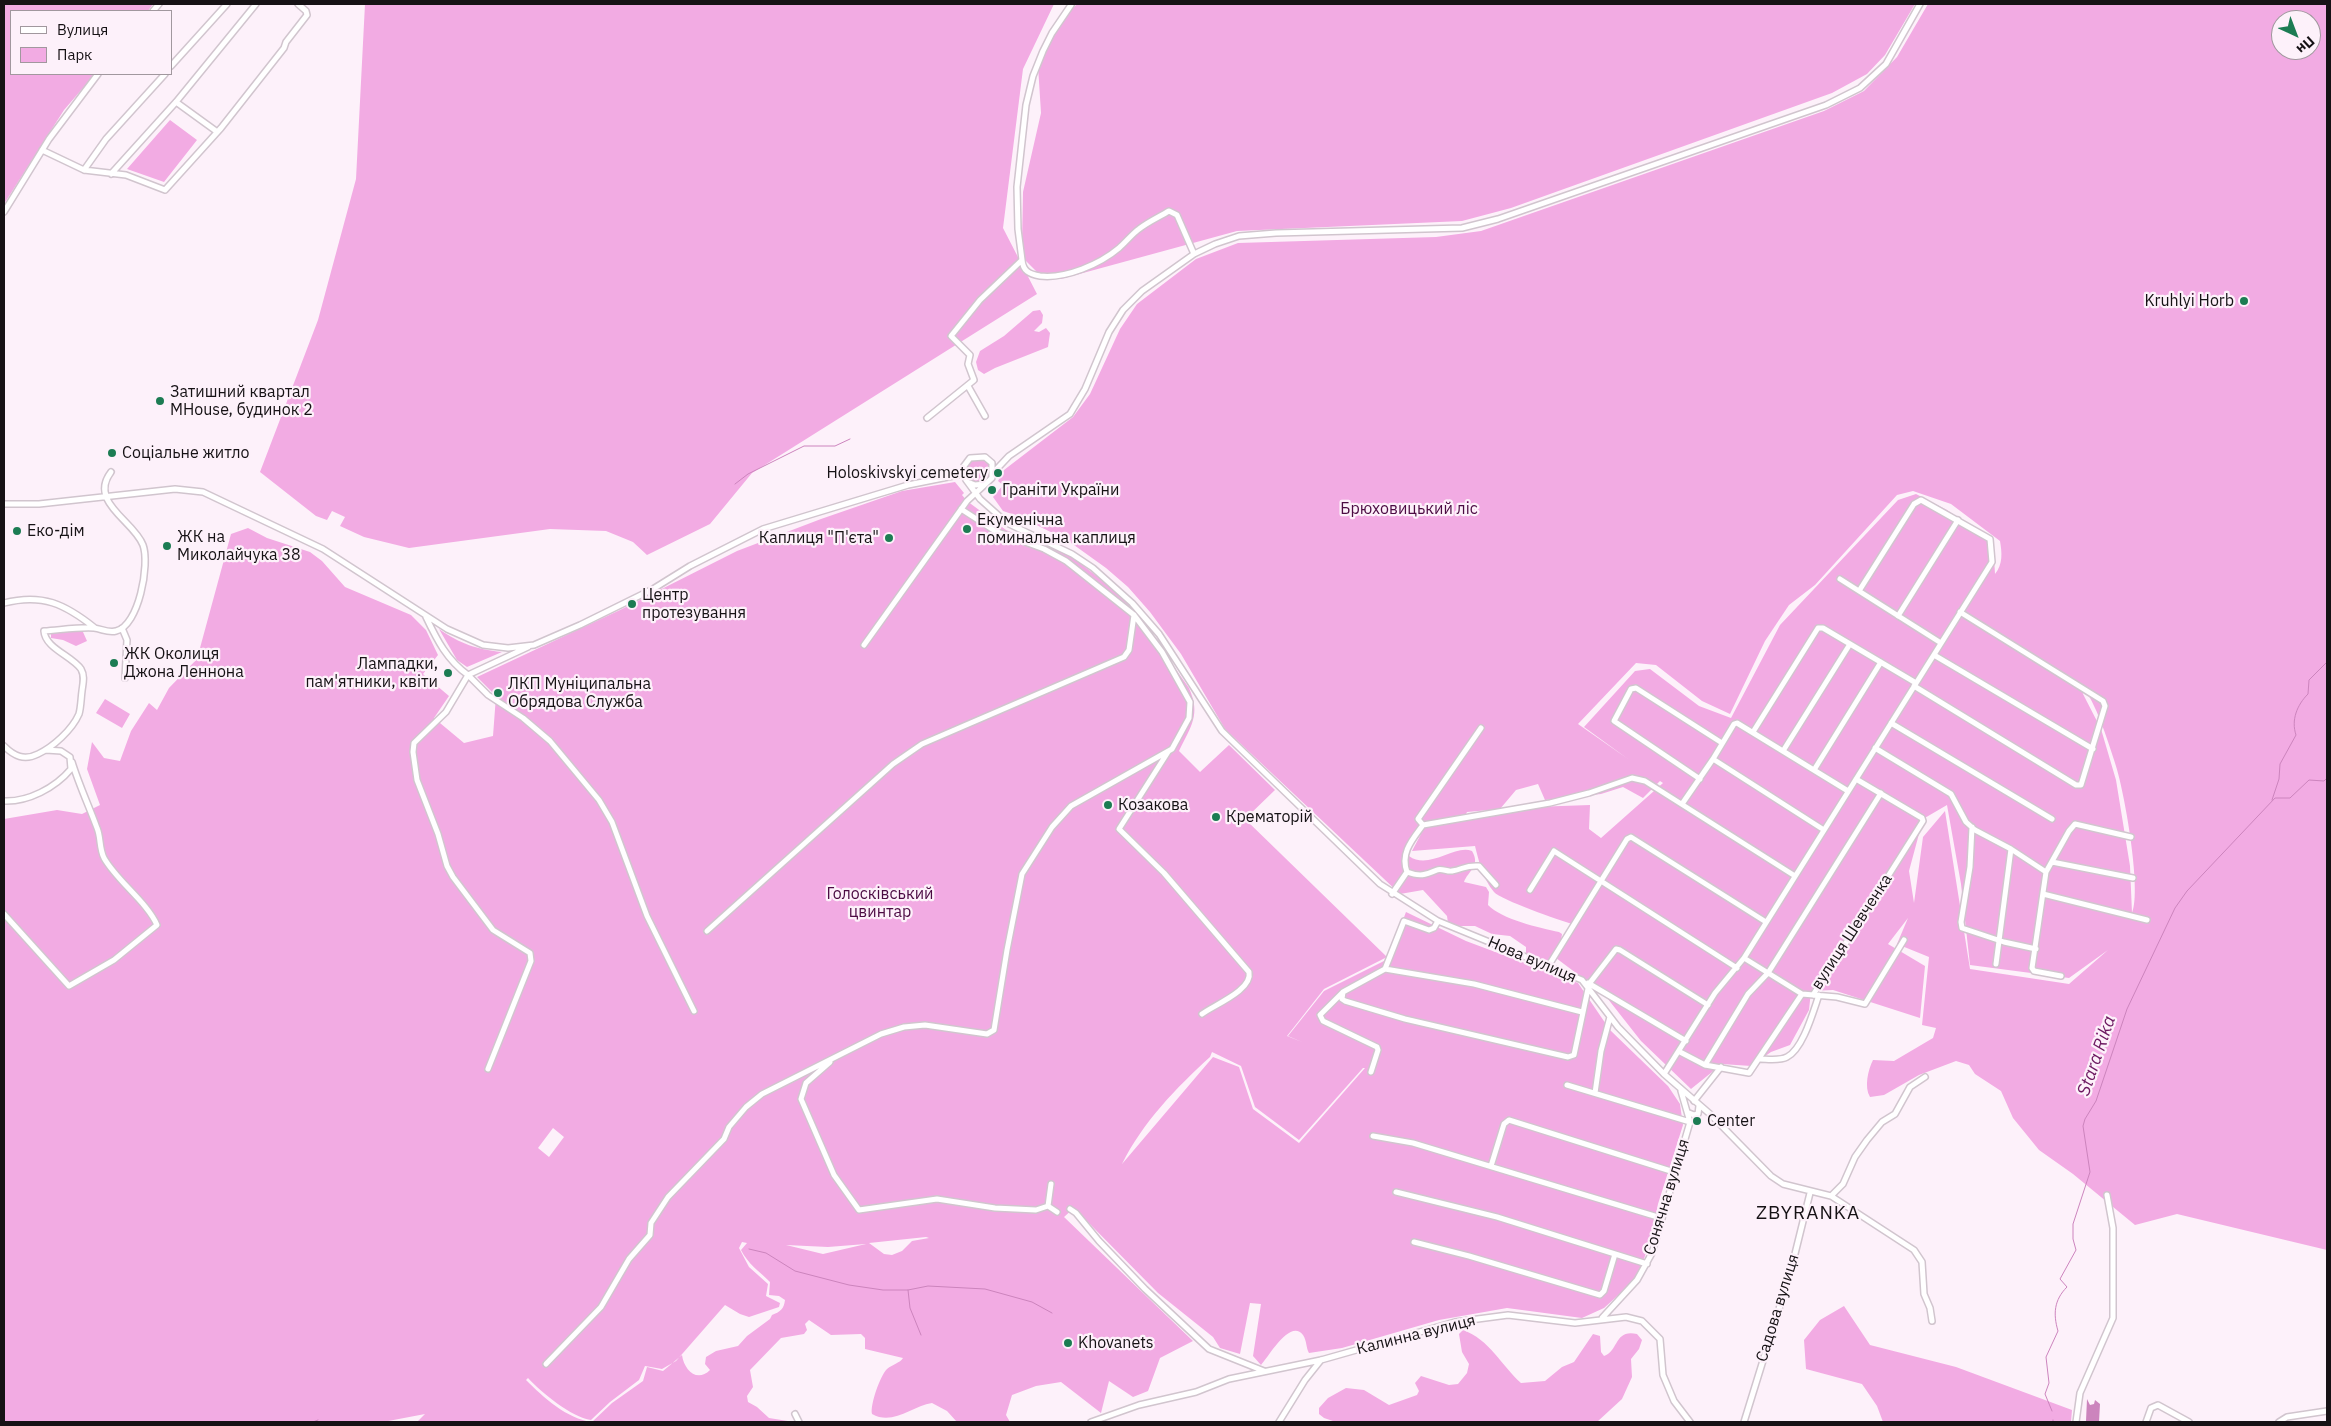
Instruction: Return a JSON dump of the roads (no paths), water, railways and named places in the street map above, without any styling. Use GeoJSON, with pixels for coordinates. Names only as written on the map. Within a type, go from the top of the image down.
{"type":"FeatureCollection","features":[{"type":"Feature","properties":{"kind":"street"},"geometry":{"type":"LineString","coordinates":[[172,65],[227,4]]}},
{"type":"Feature","properties":{"kind":"street"},"geometry":{"type":"LineString","coordinates":[[111,174],[176,102],[256,4]]}},
{"type":"Feature","properties":{"kind":"street"},"geometry":{"type":"LineString","coordinates":[[42,150],[84,170],[126,175],[165,190],[278,56],[305,19],[306,11],[298,4]]}},
{"type":"Feature","properties":{"kind":"street"},"geometry":{"type":"LineString","coordinates":[[864,645],[975,492],[985,484],[1009,456],[1070,414],[1086,389],[1109,332],[1124,310],[1142,290],[1194,254],[1239,236],[1462,228],[1498,219],[1826,105],[1860,88],[1886,64],[1920,4]]}},
{"type":"Feature","properties":{"kind":"street"},"geometry":{"type":"LineString","coordinates":[[1068,5],[1043,52],[1033,76],[1026,105],[1017,187],[1018,229],[1023,267],[1027,272],[1045,276],[1064,275],[1104,257],[1118,248],[1138,229],[1169,211],[1177,215],[1194,254]]}},
{"type":"Feature","properties":{"kind":"street"},"geometry":{"type":"LineString","coordinates":[[4,212],[42,150],[75,102],[97,75]]}},
{"type":"Feature","properties":{"kind":"street"},"geometry":{"type":"LineString","coordinates":[[84,170],[106,140],[163,75]]}},
{"type":"Feature","properties":{"kind":"street"},"geometry":{"type":"LineString","coordinates":[[176,102],[216,131]]}},
{"type":"Feature","properties":{"kind":"street"},"geometry":{"type":"LineString","coordinates":[[927,418],[974,380],[968,364],[970,355],[950,336],[980,300],[1022,260]]}},
{"type":"Feature","properties":{"kind":"street"},"geometry":{"type":"LineString","coordinates":[[968,386],[985,416]]}},
{"type":"Feature","properties":{"kind":"street"},"geometry":{"type":"LineString","coordinates":[[985,484],[975,485],[966,480],[964,466],[970,458],[985,456],[996,460],[1009,456]]}},
{"type":"Feature","properties":{"kind":"street"},"geometry":{"type":"LineString","coordinates":[[985,456],[992,463],[993,473]]}},
{"type":"Feature","properties":{"kind":"street"},"geometry":{"type":"LineString","coordinates":[[4,746],[15,754],[26,758],[46,750],[69,729],[79,713],[84,676],[80,668],[57,649],[44,635],[44,631],[95,628],[109,632],[122,628],[132,618],[139,602],[146,556],[142,543],[110,506],[106,495],[106,482],[111,472]]}},
{"type":"Feature","properties":{"kind":"street"},"geometry":{"type":"LineString","coordinates":[[488,1069],[531,961],[530,953],[493,930],[453,877],[447,866],[438,834],[419,788],[413,752],[414,743],[446,712],[468,675],[653,589],[690,566],[763,529],[908,485],[964,474]]}},
{"type":"Feature","properties":{"kind":"street","name":"Нова вулиця"},"geometry":{"type":"LineString","coordinates":[[966,480],[975,492],[1007,523],[1072,554],[1093,568],[1132,603],[1159,634],[1222,731],[1380,884],[1392,894],[1438,921],[1582,980],[1589,986],[1618,1027],[1664,1074],[1693,1100],[1698,1111]]}},
{"type":"Feature","properties":{"kind":"street"},"geometry":{"type":"LineString","coordinates":[[4,504],[39,504],[106,495],[175,489],[203,492],[316,545],[426,616],[468,640],[483,645],[508,648],[534,645]]}},
{"type":"Feature","properties":{"kind":"street"},"geometry":{"type":"LineString","coordinates":[[1664,1074],[1680,1052],[1708,1005],[1744,958],[1992,562],[1990,539],[1922,500],[1914,504],[1859,591]]}},
{"type":"Feature","properties":{"kind":"street"},"geometry":{"type":"LineString","coordinates":[[961,509],[995,531],[1044,549],[1066,560],[1134,615],[1162,652],[1190,702],[1189,718],[1175,745],[1168,752],[1119,828],[1164,872],[1249,972],[1249,981],[1241,990],[1202,1014]]}},
{"type":"Feature","properties":{"kind":"street"},"geometry":{"type":"LineString","coordinates":[[1898,616],[1958,520]]}},
{"type":"Feature","properties":{"kind":"street"},"geometry":{"type":"LineString","coordinates":[[1840,579],[1941,643]]}},
{"type":"Feature","properties":{"kind":"street"},"geometry":{"type":"LineString","coordinates":[[4,603],[33,600],[56,603],[76,613],[95,628]]}},
{"type":"Feature","properties":{"kind":"street"},"geometry":{"type":"LineString","coordinates":[[1753,732],[1818,628],[1823,628],[1881,662],[2076,785],[2080,785],[2093,749],[2105,706],[2103,701],[1960,612]]}},
{"type":"Feature","properties":{"kind":"street"},"geometry":{"type":"LineString","coordinates":[[707,931],[893,764],[922,744],[1124,657],[1129,650],[1134,615]]}},
{"type":"Feature","properties":{"kind":"street"},"geometry":{"type":"LineString","coordinates":[[426,616],[444,652],[488,695],[523,718],[550,741],[600,800],[612,822],[645,911],[694,1010]]}},
{"type":"Feature","properties":{"kind":"street"},"geometry":{"type":"LineString","coordinates":[[122,628],[127,635],[125,678]]}},
{"type":"Feature","properties":{"kind":"street"},"geometry":{"type":"LineString","coordinates":[[1783,751],[1850,644]]}},
{"type":"Feature","properties":{"kind":"street"},"geometry":{"type":"LineString","coordinates":[[1934,655],[2093,749]]}},
{"type":"Feature","properties":{"kind":"street"},"geometry":{"type":"LineString","coordinates":[[1814,770],[1881,662]]}},
{"type":"Feature","properties":{"kind":"street"},"geometry":{"type":"LineString","coordinates":[[1700,779],[1615,722],[1614,719],[1618,710],[1632,689],[1636,688],[1722,743]]}},
{"type":"Feature","properties":{"kind":"street"},"geometry":{"type":"LineString","coordinates":[[1682,804],[1734,724],[1737,723],[1848,791]]}},
{"type":"Feature","properties":{"kind":"street"},"geometry":{"type":"LineString","coordinates":[[1891,723],[2052,818]]}},
{"type":"Feature","properties":{"kind":"street"},"geometry":{"type":"LineString","coordinates":[[1423,825],[1418,819],[1481,728]]}},
{"type":"Feature","properties":{"kind":"street"},"geometry":{"type":"LineString","coordinates":[[1875,748],[1951,794],[1966,822],[1972,827],[2046,872]]}},
{"type":"Feature","properties":{"kind":"street"},"geometry":{"type":"LineString","coordinates":[[4,914],[69,986],[114,960],[156,925],[154,918],[104,859],[98,830],[86,803],[72,762],[66,753],[46,750]]}},
{"type":"Feature","properties":{"kind":"street"},"geometry":{"type":"LineString","coordinates":[[546,1364],[601,1307],[629,1259],[650,1235],[651,1223],[668,1197],[724,1139],[729,1127],[746,1107],[770,1089],[881,1034],[904,1027],[925,1025],[986,1034],[994,1030],[999,992],[1022,874],[1052,828],[1071,806],[1168,752]]}},
{"type":"Feature","properties":{"kind":"street"},"geometry":{"type":"LineString","coordinates":[[1713,759],[1824,830]]}},
{"type":"Feature","properties":{"kind":"street"},"geometry":{"type":"LineString","coordinates":[[4,801],[16,802],[40,793],[65,776],[71,769],[72,762]]}},
{"type":"Feature","properties":{"kind":"street"},"geometry":{"type":"LineString","coordinates":[[1496,885],[1479,866],[1465,865],[1452,871],[1438,869],[1429,875],[1418,876],[1407,872],[1403,862],[1409,844],[1423,825],[1550,803],[1589,793],[1632,778],[1645,781],[1795,876]]}},
{"type":"Feature","properties":{"kind":"street"},"geometry":{"type":"LineString","coordinates":[[1705,1065],[1748,994],[1768,973],[1881,793],[1856,779]]}},
{"type":"Feature","properties":{"kind":"street","name":"вулиця Шевченка"},"geometry":{"type":"LineString","coordinates":[[1721,1067],[1749,1073],[1802,994],[1813,995],[1923,821],[1922,818],[1881,793]]}},
{"type":"Feature","properties":{"kind":"street"},"geometry":{"type":"LineString","coordinates":[[2061,976],[2034,971],[2032,968],[2046,872],[2075,824],[2130,837]]}},
{"type":"Feature","properties":{"kind":"street"},"geometry":{"type":"LineString","coordinates":[[1972,827],[1970,867],[1961,922],[1962,928],[2036,949]]}},
{"type":"Feature","properties":{"kind":"street"},"geometry":{"type":"LineString","coordinates":[[1549,965],[1627,839],[1631,836],[1766,922]]}},
{"type":"Feature","properties":{"kind":"street"},"geometry":{"type":"LineString","coordinates":[[1996,964],[2010,849]]}},
{"type":"Feature","properties":{"kind":"street"},"geometry":{"type":"LineString","coordinates":[[1530,890],[1554,851],[1737,968]]}},
{"type":"Feature","properties":{"kind":"street"},"geometry":{"type":"LineString","coordinates":[[2052,862],[2133,878]]}},
{"type":"Feature","properties":{"kind":"street"},"geometry":{"type":"LineString","coordinates":[[1392,894],[1407,872]]}},
{"type":"Feature","properties":{"kind":"street"},"geometry":{"type":"LineString","coordinates":[[2044,894],[2147,920]]}},
{"type":"Feature","properties":{"kind":"street"},"geometry":{"type":"LineString","coordinates":[[1385,969],[1404,921],[1429,930],[1434,928],[1438,921]]}},
{"type":"Feature","properties":{"kind":"street"},"geometry":{"type":"LineString","coordinates":[[1813,995],[1865,1004],[1904,940]]}},
{"type":"Feature","properties":{"kind":"street"},"geometry":{"type":"LineString","coordinates":[[1343,992],[1342,998],[1345,1001],[1405,1019],[1568,1057],[1574,1055],[1589,986],[1616,949],[1708,1005]]}},
{"type":"Feature","properties":{"kind":"street"},"geometry":{"type":"LineString","coordinates":[[1744,958],[1802,994]]}},
{"type":"Feature","properties":{"kind":"street"},"geometry":{"type":"LineString","coordinates":[[1371,1072],[1378,1050],[1377,1046],[1343,1032],[1320,1018],[1322,1011],[1343,992],[1385,969],[1474,984],[1582,1012]]}},
{"type":"Feature","properties":{"kind":"street"},"geometry":{"type":"LineString","coordinates":[[1589,986],[1686,1042]]}},
{"type":"Feature","properties":{"kind":"street"},"geometry":{"type":"LineString","coordinates":[[1760,1058],[1785,1058],[1793,1052],[1806,1029],[1819,996]]}},
{"type":"Feature","properties":{"kind":"street"},"geometry":{"type":"LineString","coordinates":[[1595,1093],[1600,1052],[1610,1017]]}},
{"type":"Feature","properties":{"kind":"street"},"geometry":{"type":"LineString","coordinates":[[1680,1052],[1705,1065],[1721,1067]]}},
{"type":"Feature","properties":{"kind":"street"},"geometry":{"type":"LineString","coordinates":[[841,1054],[810,1079],[802,1092],[801,1099],[834,1175],[860,1210],[937,1199],[1012,1209],[1036,1210],[1048,1206]]}},
{"type":"Feature","properties":{"kind":"street"},"geometry":{"type":"LineString","coordinates":[[1686,1104],[1693,1100],[1721,1067]]}},
{"type":"Feature","properties":{"kind":"street"},"geometry":{"type":"LineString","coordinates":[[1830,1196],[1843,1184],[1855,1157],[1867,1140],[1882,1122],[1895,1114],[1910,1087],[1925,1077]]}},
{"type":"Feature","properties":{"kind":"street"},"geometry":{"type":"LineString","coordinates":[[1567,1085],[1690,1122],[1698,1111]]}},
{"type":"Feature","properties":{"kind":"street","name":"Нова вулиця"},"geometry":{"type":"LineString","coordinates":[[1680,1089],[1689,1113]]}},
{"type":"Feature","properties":{"kind":"street"},"geometry":{"type":"LineString","coordinates":[[1689,1113],[1698,1111],[1708,1112],[1771,1176],[1783,1184],[1810,1193],[1830,1196],[1914,1250],[1922,1262],[1924,1294],[1930,1308],[1932,1322]]}},
{"type":"Feature","properties":{"kind":"street","name":"Сонячна вулиця"},"geometry":{"type":"LineString","coordinates":[[1602,1318],[1637,1280],[1647,1264],[1690,1122],[1689,1113]]}},
{"type":"Feature","properties":{"kind":"street"},"geometry":{"type":"LineString","coordinates":[[1491,1166],[1504,1124],[1509,1120],[1674,1172]]}},
{"type":"Feature","properties":{"kind":"street"},"geometry":{"type":"LineString","coordinates":[[1373,1136],[1394,1138],[1661,1218]]}},
{"type":"Feature","properties":{"kind":"street"},"geometry":{"type":"LineString","coordinates":[[1048,1206],[1052,1184]]}},
{"type":"Feature","properties":{"kind":"street"},"geometry":{"type":"LineString","coordinates":[[1396,1192],[1497,1217],[1647,1264]]}},
{"type":"Feature","properties":{"kind":"street","name":"Садова вулиця"},"geometry":{"type":"LineString","coordinates":[[1744,1422],[1791,1270],[1810,1193]]}},
{"type":"Feature","properties":{"kind":"street"},"geometry":{"type":"LineString","coordinates":[[2076,1422],[2080,1394],[2113,1318],[2113,1228],[2108,1195]]}},
{"type":"Feature","properties":{"kind":"street"},"geometry":{"type":"LineString","coordinates":[[1048,1206],[1057,1212]]}},
{"type":"Feature","properties":{"kind":"street"},"geometry":{"type":"LineString","coordinates":[[1070,1209],[1076,1213],[1100,1242],[1145,1289],[1209,1349],[1265,1371]]}},
{"type":"Feature","properties":{"kind":"street"},"geometry":{"type":"LineString","coordinates":[[1414,1242],[1469,1256],[1600,1295],[1604,1291],[1615,1254]]}},
{"type":"Feature","properties":{"kind":"street","name":"Калинна вулиця"},"geometry":{"type":"LineString","coordinates":[[1091,1422],[1139,1405],[1196,1392],[1229,1379],[1321,1360],[1455,1322],[1508,1315],[1575,1323],[1602,1318]]}},
{"type":"Feature","properties":{"kind":"street"},"geometry":{"type":"LineString","coordinates":[[1602,1318],[1626,1317],[1642,1322],[1650,1327],[1660,1339],[1663,1375],[1670,1393],[1684,1416],[1690,1422]]}},
{"type":"Feature","properties":{"kind":"street"},"geometry":{"type":"LineString","coordinates":[[1279,1422],[1304,1380],[1321,1360]]}},
{"type":"Feature","properties":{"kind":"street"},"geometry":{"type":"LineString","coordinates":[[2146,1422],[2151,1408],[2158,1405],[2189,1422]]}},
{"type":"Feature","properties":{"kind":"street"},"geometry":{"type":"LineString","coordinates":[[2279,1422],[2287,1417],[2327,1411]]}},
{"type":"Feature","properties":{"kind":"street"},"geometry":{"type":"LineString","coordinates":[[795,1414],[799,1422]]}},
{"type":"Feature","properties":{"kind":"waterway"},"geometry":{"type":"LineString","coordinates":[[735,484],[748,474],[804,446],[835,446],[850,439]]}},
{"type":"Feature","properties":{"kind":"waterway"},"geometry":{"type":"LineString","coordinates":[[2272,800],[2279,779],[2280,764],[2296,735],[2294,724],[2296,713],[2308,694],[2309,680],[2327,662]]}},
{"type":"Feature","properties":{"kind":"waterway","name":"Stara Rika"},"geometry":{"type":"LineString","coordinates":[[2052,1411],[2045,1394],[2049,1383],[2046,1357],[2058,1331],[2055,1319],[2057,1302],[2067,1287],[2060,1279],[2076,1250],[2073,1239],[2073,1224],[2090,1172],[2083,1126],[2096,1101],[2127,1009],[2175,908],[2187,891],[2275,798],[2290,798],[2309,780],[2324,781],[2327,778]]}},
{"type":"Feature","properties":{"kind":"waterway"},"geometry":{"type":"LineString","coordinates":[[749,1249],[766,1253],[795,1271],[849,1285],[883,1290],[908,1290],[928,1286],[985,1289],[1032,1302],[1052,1313]]}},
{"type":"Feature","properties":{"kind":"waterway"},"geometry":{"type":"LineString","coordinates":[[908,1290],[910,1308],[921,1335]]}},
{"type":"Feature","properties":{"kind":"waterway"},"geometry":{"type":"LineString","coordinates":[[313,1422],[318,1420]]}},
{"type":"Feature","properties":{"kind":"place","name":"Kruhlyi Horb"},"geometry":{"type":"Point","coordinates":[2244,301]}},
{"type":"Feature","properties":{"kind":"place","name":"Затишний квартал MHouse, будинок 2"},"geometry":{"type":"Point","coordinates":[160,401]}},
{"type":"Feature","properties":{"kind":"place","name":"Соціальне житло"},"geometry":{"type":"Point","coordinates":[112,453]}},
{"type":"Feature","properties":{"kind":"place","name":"Holoskivskyi cemetery"},"geometry":{"type":"Point","coordinates":[998,473]}},
{"type":"Feature","properties":{"kind":"place","name":"Граніти України"},"geometry":{"type":"Point","coordinates":[992,490]}},
{"type":"Feature","properties":{"kind":"place","name":"Екуменічна поминальна каплиця"},"geometry":{"type":"Point","coordinates":[967,529]}},
{"type":"Feature","properties":{"kind":"place","name":"Еко-дім"},"geometry":{"type":"Point","coordinates":[17,531]}},
{"type":"Feature","properties":{"kind":"place","name":"Каплиця \"П'єта\""},"geometry":{"type":"Point","coordinates":[889,538]}},
{"type":"Feature","properties":{"kind":"place","name":"ЖК на Миколайчука 38"},"geometry":{"type":"Point","coordinates":[167,546]}},
{"type":"Feature","properties":{"kind":"place","name":"Центр протезування"},"geometry":{"type":"Point","coordinates":[632,604]}},
{"type":"Feature","properties":{"kind":"place","name":"ЖК Околиця Джона Леннона"},"geometry":{"type":"Point","coordinates":[114,663]}},
{"type":"Feature","properties":{"kind":"place","name":"Лампадки, пам'ятники, квіти"},"geometry":{"type":"Point","coordinates":[448,673]}},
{"type":"Feature","properties":{"kind":"place","name":"ЛКП Муніципальна Обрядова Служба"},"geometry":{"type":"Point","coordinates":[498,693]}},
{"type":"Feature","properties":{"kind":"place","name":"Козакова"},"geometry":{"type":"Point","coordinates":[1108,805]}},
{"type":"Feature","properties":{"kind":"place","name":"Крематорій"},"geometry":{"type":"Point","coordinates":[1216,817]}},
{"type":"Feature","properties":{"kind":"place","name":"Center"},"geometry":{"type":"Point","coordinates":[1697,1121]}},
{"type":"Feature","properties":{"kind":"place","name":"Khovanets"},"geometry":{"type":"Point","coordinates":[1068,1343]}},
{"type":"Feature","properties":{"kind":"district","name":"ZBYRANKA"},"geometry":{"type":"Point","coordinates":[1808,1214]}},
{"type":"Feature","properties":{"kind":"park label","name":"Брюховицький ліс"},"geometry":{"type":"Point","coordinates":[1409,509]}},
{"type":"Feature","properties":{"kind":"park label","name":"Голосківський цвинтар"},"geometry":{"type":"Point","coordinates":[880,903]}}]}
